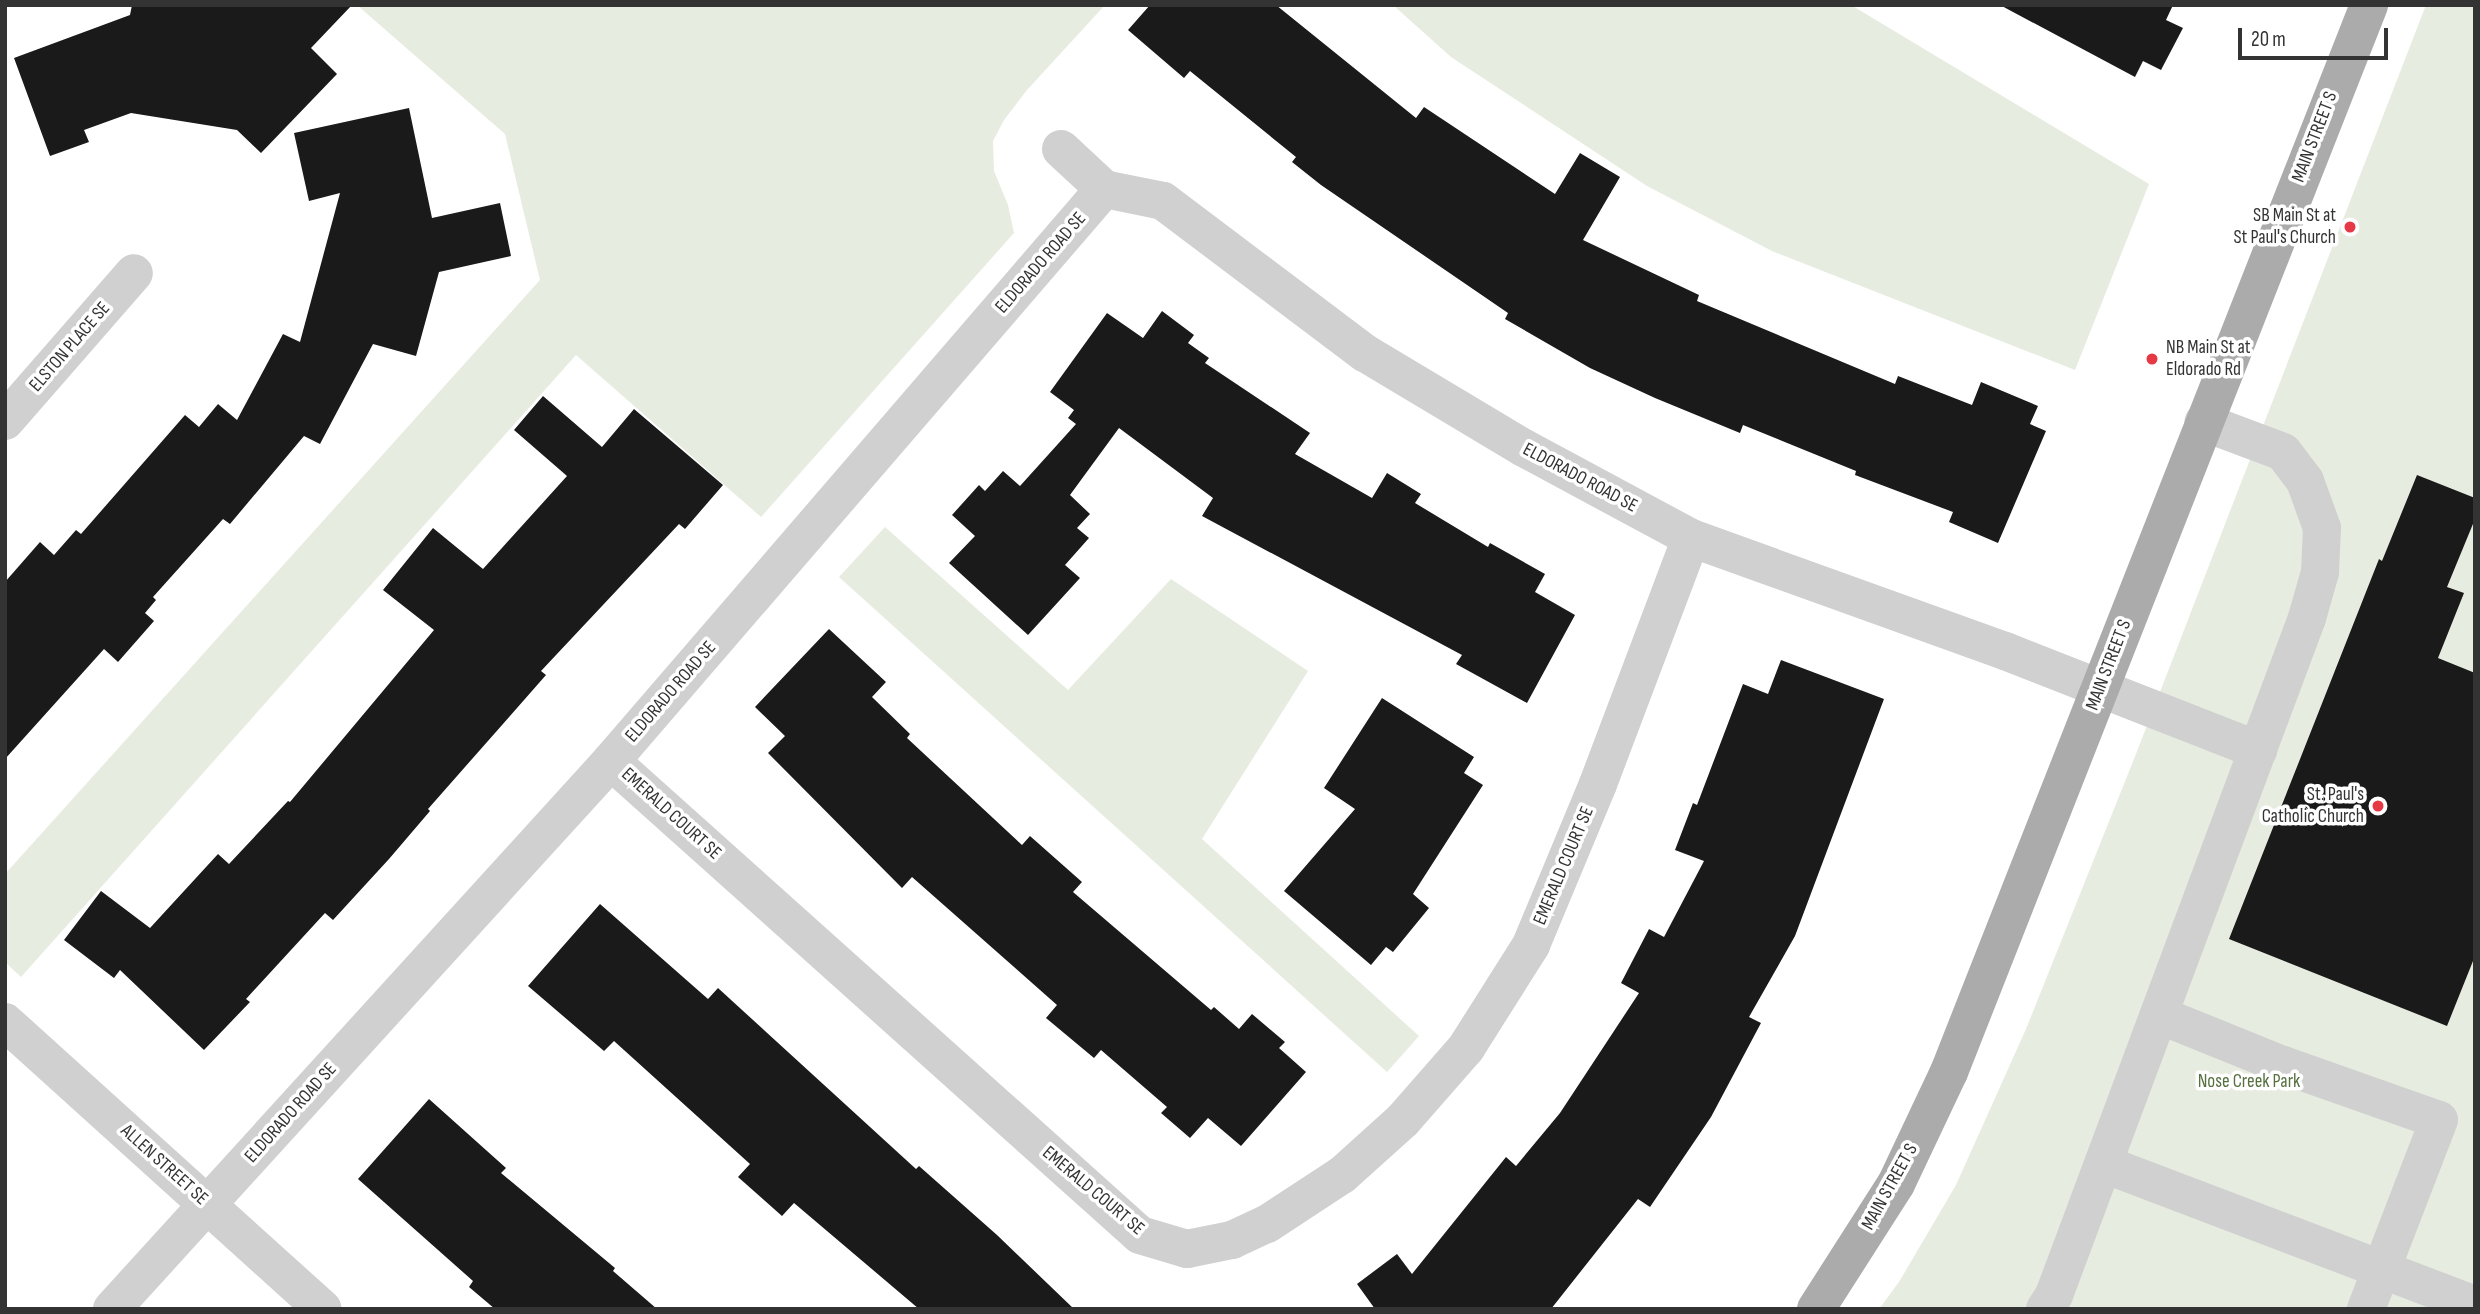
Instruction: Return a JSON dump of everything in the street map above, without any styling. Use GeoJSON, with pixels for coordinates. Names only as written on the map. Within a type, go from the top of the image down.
{"type":"FeatureCollection","features":[{"type":"Feature","properties":{"kind":"main road","name":"MAIN STREET S"},"geometry":{"type":"LineString","coordinates":[[1816,1309],[1896,1184],[1949,1072],[2369,5]]}},
{"type":"Feature","properties":{"kind":"street"},"geometry":{"type":"LineString","coordinates":[[1061,149],[1104,189]]}},
{"type":"Feature","properties":{"kind":"street","name":"ELDORADO ROAD SE"},"geometry":{"type":"LineString","coordinates":[[112,1309],[611,761],[1104,189],[1163,201],[1365,353],[1524,448],[1691,538],[2101,688],[2258,750]]}},
{"type":"Feature","properties":{"kind":"street","name":"ELSTON PLACE SE"},"geometry":{"type":"LineString","coordinates":[[5,421],[134,272]]}},
{"type":"Feature","properties":{"kind":"street"},"geometry":{"type":"LineString","coordinates":[[2045,1309],[2054,1296],[2104,1164],[2307,618],[2320,572],[2322,528],[2305,481],[2283,452],[2203,422]]}},
{"type":"Feature","properties":{"kind":"street","name":"EMERALD COURT SE"},"geometry":{"type":"LineString","coordinates":[[611,761],[1140,1235],[1186,1249],[1232,1240],[1268,1224],[1342,1175],[1403,1120],[1465,1048],[1531,945],[1598,784],[1691,538]]}},
{"type":"Feature","properties":{"kind":"street"},"geometry":{"type":"LineString","coordinates":[[2159,1015],[2283,1065],[2439,1120],[2366,1309]]}},
{"type":"Feature","properties":{"kind":"street","name":"ALLEN STREET SE"},"geometry":{"type":"LineString","coordinates":[[5,1021],[323,1309]]}},
{"type":"Feature","properties":{"kind":"street"},"geometry":{"type":"LineString","coordinates":[[2104,1164],[2475,1305]]}},
{"type":"Feature","properties":{"kind":"green space"},"geometry":{"type":"Polygon","coordinates":[[[357,5],[1105,5],[1027,90],[1004,120],[993,141],[994,171],[1008,205],[1014,233],[761,517],[576,355],[21,977],[5,962],[5,874],[540,280],[505,134],[357,5]]]}},
{"type":"Feature","properties":{"kind":"green space"},"geometry":{"type":"Polygon","coordinates":[[[1393,5],[1851,5],[2149,184],[2075,370],[1772,251],[1647,186],[1451,57],[1393,5]]]}},
{"type":"Feature","properties":{"kind":"green space","name":"Nose Creek Park"},"geometry":{"type":"Polygon","coordinates":[[[2426,5],[2475,5],[2475,1309],[1879,1309],[1899,1282],[1956,1185],[2026,1029],[2136,754],[2426,5]]]}},
{"type":"Feature","properties":{"kind":"green space"},"geometry":{"type":"Polygon","coordinates":[[[885,527],[1068,690],[1171,579],[1308,671],[1202,839],[1419,1036],[1387,1072],[839,577],[885,527]]]}},
{"type":"Feature","properties":{"kind":"building"},"geometry":{"type":"Polygon","coordinates":[[[132,5],[352,5],[311,48],[337,74],[261,153],[237,130],[131,113],[84,130],[89,142],[50,156],[14,58],[130,15],[132,5]]]}},
{"type":"Feature","properties":{"kind":"building"},"geometry":{"type":"Polygon","coordinates":[[[1150,5],[1276,5],[1416,118],[1424,107],[1555,194],[1580,153],[1620,177],[1583,240],[1699,295],[1697,301],[1895,384],[1898,376],[1972,405],[1981,382],[2038,406],[2030,424],[2046,431],[1998,543],[1949,522],[1953,512],[1855,475],[1856,471],[1743,425],[1740,433],[1655,398],[1590,368],[1505,319],[1508,313],[1321,185],[1292,162],[1296,157],[1190,71],[1184,78],[1128,30],[1150,5]]]}},
{"type":"Feature","properties":{"kind":"building"},"geometry":{"type":"Polygon","coordinates":[[[2000,5],[2173,5],[2166,20],[2183,28],[2161,70],[2143,61],[2135,77],[2000,5]]]}},
{"type":"Feature","properties":{"kind":"building"},"geometry":{"type":"Polygon","coordinates":[[[409,108],[432,218],[500,203],[511,256],[439,272],[416,356],[373,344],[320,444],[304,436],[230,524],[223,519],[153,597],[156,600],[145,613],[154,621],[118,662],[104,649],[5,759],[5,582],[40,542],[54,555],[76,530],[81,534],[185,415],[199,427],[218,404],[237,420],[283,334],[300,342],[340,193],[309,201],[294,133],[409,108]]]}},
{"type":"Feature","properties":{"kind":"building"},"geometry":{"type":"Polygon","coordinates":[[[1162,311],[1194,335],[1188,343],[1209,358],[1205,363],[1310,433],[1295,454],[1372,498],[1387,473],[1421,494],[1415,503],[1488,547],[1490,543],[1545,574],[1535,592],[1575,615],[1527,703],[1456,664],[1462,655],[1202,516],[1213,498],[1119,428],[1070,495],[1090,514],[1077,528],[1089,538],[1065,565],[1080,578],[1028,635],[949,563],[975,536],[952,515],[979,485],[985,491],[1003,471],[1020,486],[1076,424],[1068,418],[1074,410],[1050,392],[1107,313],[1143,338],[1162,311]]]}},
{"type":"Feature","properties":{"kind":"building"},"geometry":{"type":"Polygon","coordinates":[[[543,396],[602,447],[634,409],[723,485],[685,529],[679,524],[541,671],[546,675],[428,809],[430,811],[389,859],[333,920],[325,913],[246,999],[250,1002],[204,1050],[120,970],[114,978],[64,940],[101,891],[150,928],[218,854],[229,864],[288,801],[290,802],[434,630],[383,590],[433,528],[483,569],[567,476],[514,430],[543,396]]]}},
{"type":"Feature","properties":{"kind":"building","name":"St. Paul's Catholic Church"},"geometry":{"type":"Polygon","coordinates":[[[2417,475],[2475,498],[2475,519],[2447,587],[2464,593],[2438,658],[2475,673],[2475,956],[2447,1026],[2229,939],[2379,559],[2382,561],[2417,475]]]}},
{"type":"Feature","properties":{"kind":"building"},"geometry":{"type":"Polygon","coordinates":[[[829,629],[886,682],[872,697],[910,734],[907,738],[1022,845],[1030,836],[1082,882],[1073,892],[1211,1010],[1214,1007],[1239,1029],[1252,1014],[1285,1042],[1279,1048],[1306,1072],[1241,1146],[1208,1118],[1190,1138],[1161,1113],[1167,1107],[1101,1050],[1094,1058],[1046,1018],[1057,1005],[912,877],[902,888],[768,753],[785,736],[755,707],[829,629]]]}},
{"type":"Feature","properties":{"kind":"building"},"geometry":{"type":"Polygon","coordinates":[[[1781,660],[1884,699],[1795,936],[1749,1017],[1761,1023],[1711,1117],[1650,1207],[1638,1199],[1551,1309],[1375,1309],[1357,1284],[1397,1254],[1412,1274],[1506,1157],[1516,1166],[1560,1113],[1639,993],[1621,983],[1649,929],[1664,937],[1704,861],[1675,850],[1693,803],[1697,805],[1743,684],[1768,694],[1781,660]]]}},
{"type":"Feature","properties":{"kind":"building"},"geometry":{"type":"Polygon","coordinates":[[[1382,698],[1474,757],[1464,773],[1483,785],[1413,894],[1429,908],[1393,952],[1386,947],[1371,965],[1284,891],[1355,809],[1324,788],[1382,698]]]}},
{"type":"Feature","properties":{"kind":"building"},"geometry":{"type":"Polygon","coordinates":[[[600,904],[708,999],[718,988],[916,1169],[919,1166],[997,1235],[1074,1309],[919,1309],[794,1203],[782,1216],[738,1177],[750,1164],[614,1041],[604,1051],[528,986],[600,904]]]}},
{"type":"Feature","properties":{"kind":"building"},"geometry":{"type":"Polygon","coordinates":[[[429,1099],[506,1168],[501,1173],[615,1268],[613,1271],[657,1309],[495,1309],[469,1287],[473,1281],[358,1179],[429,1099]]]}},
{"type":"Feature","properties":{"kind":"place","name":"SB Main St at St Paul's Church"},"geometry":{"type":"Point","coordinates":[2350,227]}},
{"type":"Feature","properties":{"kind":"place","name":"NB Main St at Eldorado Rd"},"geometry":{"type":"Point","coordinates":[2152,359]}},
{"type":"Feature","properties":{"kind":"place","name":"St. Paul's Catholic Church"},"geometry":{"type":"Point","coordinates":[2378,806]}}]}
